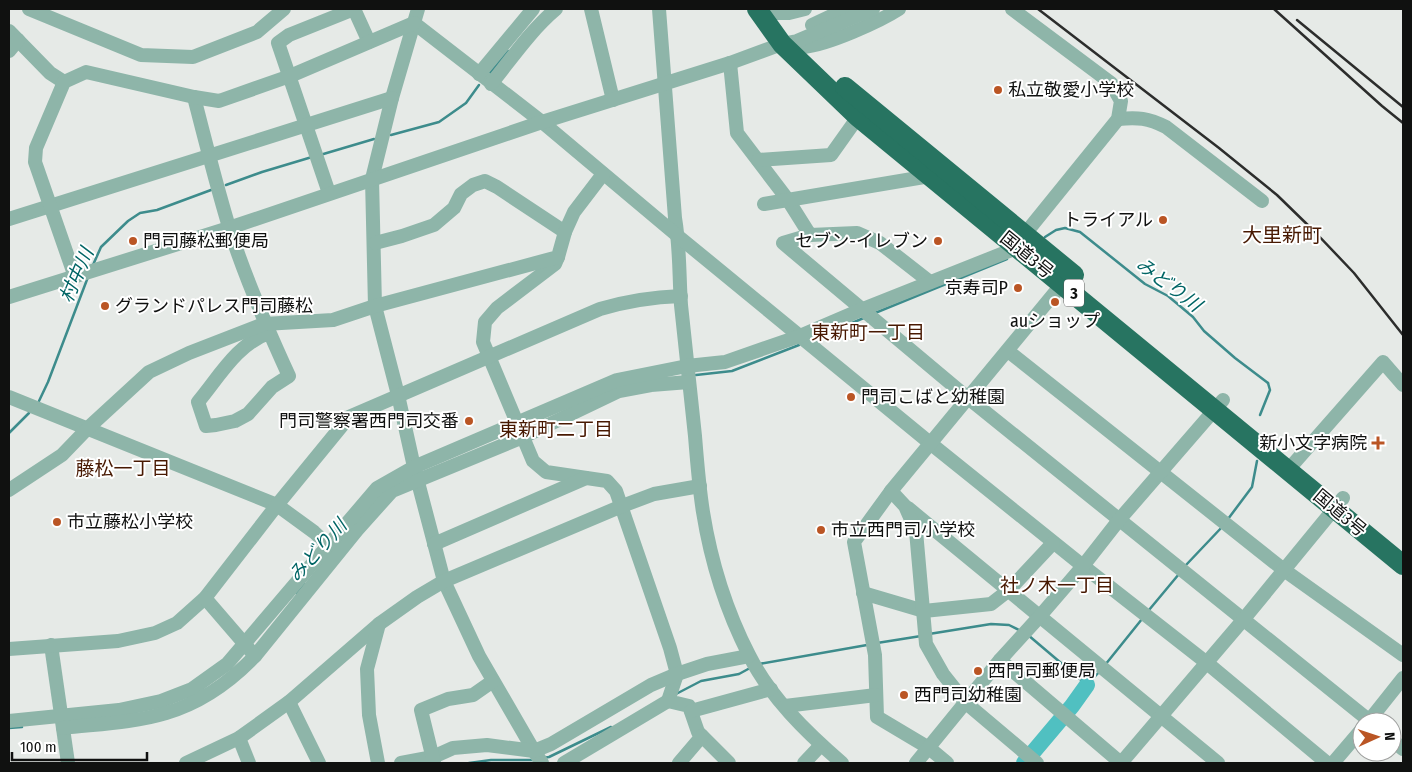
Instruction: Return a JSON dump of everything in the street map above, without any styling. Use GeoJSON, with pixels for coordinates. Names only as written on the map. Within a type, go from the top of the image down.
{"type":"FeatureCollection","features":[{"type":"Feature","properties":{"kind":"highway","name":"国道3号"},"geometry":{"type":"LineString","coordinates":[[769,10],[858,117],[930,176],[1020,240],[1062,284],[1219,405]]}},
{"type":"Feature","properties":{"kind":"highway","name":"国道3号"},"geometry":{"type":"LineString","coordinates":[[794,42],[1020,240],[1339,504],[1403,565]]}},
{"type":"Feature","properties":{"kind":"highway","name":"国道3号"},"geometry":{"type":"LineString","coordinates":[[1339,504],[1403,548]]}},
{"type":"Feature","properties":{"kind":"street"},"geometry":{"type":"LineString","coordinates":[[29,9],[141,55],[193,57],[257,32],[284,9]]}},
{"type":"Feature","properties":{"kind":"street"},"geometry":{"type":"LineString","coordinates":[[329,193],[278,43],[289,35],[354,9],[369,42]]}},
{"type":"Feature","properties":{"kind":"street"},"geometry":{"type":"LineString","coordinates":[[418,9],[392,98],[372,179],[375,306],[398,395],[415,474],[444,581],[479,656],[542,763]]}},
{"type":"Feature","properties":{"kind":"street"},"geometry":{"type":"LineString","coordinates":[[491,84],[545,18],[556,9]]}},
{"type":"Feature","properties":{"kind":"street"},"geometry":{"type":"LineString","coordinates":[[591,9],[613,100]]}},
{"type":"Feature","properties":{"kind":"street"},"geometry":{"type":"LineString","coordinates":[[659,9],[675,218],[679,237],[681,296],[687,366],[702,511],[712,557],[726,605],[754,662],[785,706],[821,745],[842,763]]}},
{"type":"Feature","properties":{"kind":"street"},"geometry":{"type":"LineString","coordinates":[[769,10],[789,13],[805,9]]}},
{"type":"Feature","properties":{"kind":"street"},"geometry":{"type":"LineString","coordinates":[[794,42],[846,9]]}},
{"type":"Feature","properties":{"kind":"street"},"geometry":{"type":"LineString","coordinates":[[9,297],[229,228],[542,122],[794,42],[873,9]]}},
{"type":"Feature","properties":{"kind":"street"},"geometry":{"type":"LineString","coordinates":[[794,42],[855,31],[886,18],[899,9]]}},
{"type":"Feature","properties":{"kind":"street"},"geometry":{"type":"LineString","coordinates":[[9,720],[136,719],[164,714],[201,699],[224,684],[255,656],[357,530],[392,491],[415,474],[518,423],[617,380],[687,366],[725,362],[868,313],[930,282],[1009,251],[1118,120],[1121,101],[1110,83],[1012,9]]}},
{"type":"Feature","properties":{"kind":"street"},"geometry":{"type":"LineString","coordinates":[[479,74],[531,10]]}},
{"type":"Feature","properties":{"kind":"street"},"geometry":{"type":"LineString","coordinates":[[85,273],[51,205],[35,162],[36,148],[64,82],[86,72],[219,101],[290,76],[414,23]]}},
{"type":"Feature","properties":{"kind":"street"},"geometry":{"type":"LineString","coordinates":[[414,23],[542,122],[930,443],[1053,543],[1207,662],[1327,763]]}},
{"type":"Feature","properties":{"kind":"street"},"geometry":{"type":"LineString","coordinates":[[9,51],[14,35],[50,73],[64,82]]}},
{"type":"Feature","properties":{"kind":"street"},"geometry":{"type":"LineString","coordinates":[[730,63],[737,133],[788,200],[810,236]]}},
{"type":"Feature","properties":{"kind":"street"},"geometry":{"type":"LineString","coordinates":[[194,97],[229,228],[267,328],[289,376],[272,387],[248,414],[235,421],[206,426],[198,402],[242,348],[260,336],[267,328]]}},
{"type":"Feature","properties":{"kind":"street"},"geometry":{"type":"LineString","coordinates":[[9,219],[392,98]]}},
{"type":"Feature","properties":{"kind":"street"},"geometry":{"type":"LineString","coordinates":[[758,160],[831,155],[858,117]]}},
{"type":"Feature","properties":{"kind":"street"},"geometry":{"type":"LineString","coordinates":[[1118,120],[1137,117],[1166,127],[1262,201]]}},
{"type":"Feature","properties":{"kind":"street"},"geometry":{"type":"LineString","coordinates":[[564,763],[668,701],[677,674],[670,648],[616,491],[607,481],[546,472],[533,461],[483,342],[485,322],[497,308],[554,264],[574,212],[603,174]]}},
{"type":"Feature","properties":{"kind":"street"},"geometry":{"type":"LineString","coordinates":[[764,204],[930,176]]}},
{"type":"Feature","properties":{"kind":"street"},"geometry":{"type":"LineString","coordinates":[[375,243],[434,225],[454,208],[461,194],[473,185],[485,182],[497,187],[565,232]]}},
{"type":"Feature","properties":{"kind":"street"},"geometry":{"type":"LineString","coordinates":[[930,282],[880,243],[857,233],[810,236],[783,243],[968,398],[1354,712]]}},
{"type":"Feature","properties":{"kind":"street"},"geometry":{"type":"LineString","coordinates":[[9,490],[62,454],[149,372],[189,353],[267,328],[333,320],[375,306],[558,257]]}},
{"type":"Feature","properties":{"kind":"street"},"geometry":{"type":"LineString","coordinates":[[947,763],[929,748],[877,717],[875,655],[854,542],[891,491],[1062,284]]}},
{"type":"Feature","properties":{"kind":"street"},"geometry":{"type":"LineString","coordinates":[[9,648],[118,641],[155,633],[177,623],[205,598],[277,505],[349,417],[600,308],[631,301],[681,296]]}},
{"type":"Feature","properties":{"kind":"street"},"geometry":{"type":"LineString","coordinates":[[1008,351],[1284,570],[1403,655]]}},
{"type":"Feature","properties":{"kind":"street"},"geometry":{"type":"LineString","coordinates":[[1293,465],[1383,362],[1403,385]]}},
{"type":"Feature","properties":{"kind":"street"},"geometry":{"type":"LineString","coordinates":[[63,721],[161,701],[192,689],[227,664],[377,488],[523,437],[619,391],[651,384],[689,382]]}},
{"type":"Feature","properties":{"kind":"street"},"geometry":{"type":"LineString","coordinates":[[9,397],[277,505],[314,532],[329,546]]}},
{"type":"Feature","properties":{"kind":"street"},"geometry":{"type":"LineString","coordinates":[[916,763],[1000,660],[1083,566],[1118,520],[1219,405]]}},
{"type":"Feature","properties":{"kind":"street"},"geometry":{"type":"LineString","coordinates":[[434,544],[589,477]]}},
{"type":"Feature","properties":{"kind":"street"},"geometry":{"type":"LineString","coordinates":[[186,763],[239,738],[289,702],[379,624],[417,597],[444,581],[654,494],[700,486]]}},
{"type":"Feature","properties":{"kind":"street"},"geometry":{"type":"LineString","coordinates":[[891,491],[906,506],[1218,763]]}},
{"type":"Feature","properties":{"kind":"street"},"geometry":{"type":"LineString","coordinates":[[1000,660],[1121,763],[1339,504]]}},
{"type":"Feature","properties":{"kind":"street"},"geometry":{"type":"LineString","coordinates":[[906,506],[916,532],[926,644],[942,674],[966,703],[1036,763]]}},
{"type":"Feature","properties":{"kind":"street"},"geometry":{"type":"LineString","coordinates":[[863,593],[924,611],[991,604],[1009,590],[1053,543]]}},
{"type":"Feature","properties":{"kind":"street"},"geometry":{"type":"LineString","coordinates":[[205,598],[255,656]]}},
{"type":"Feature","properties":{"kind":"street"},"geometry":{"type":"LineString","coordinates":[[378,763],[368,715],[367,669],[379,624]]}},
{"type":"Feature","properties":{"kind":"street"},"geometry":{"type":"LineString","coordinates":[[51,645],[68,763]]}},
{"type":"Feature","properties":{"kind":"street"},"geometry":{"type":"LineString","coordinates":[[401,763],[433,760],[453,748],[487,745],[534,752],[651,685],[677,674],[707,664],[754,662]]}},
{"type":"Feature","properties":{"kind":"street"},"geometry":{"type":"LineString","coordinates":[[1376,712],[1403,678]]}},
{"type":"Feature","properties":{"kind":"street"},"geometry":{"type":"LineString","coordinates":[[433,760],[421,710],[448,699],[473,695],[494,681]]}},
{"type":"Feature","properties":{"kind":"street"},"geometry":{"type":"LineString","coordinates":[[691,712],[772,689]]}},
{"type":"Feature","properties":{"kind":"street"},"geometry":{"type":"LineString","coordinates":[[785,706],[876,695]]}},
{"type":"Feature","properties":{"kind":"street"},"geometry":{"type":"LineString","coordinates":[[668,701],[688,706],[698,732],[729,763]]}},
{"type":"Feature","properties":{"kind":"street"},"geometry":{"type":"LineString","coordinates":[[289,702],[319,763]]}},
{"type":"Feature","properties":{"kind":"street"},"geometry":{"type":"LineString","coordinates":[[679,763],[702,736]]}},
{"type":"Feature","properties":{"kind":"street"},"geometry":{"type":"LineString","coordinates":[[239,738],[249,763]]}},
{"type":"Feature","properties":{"kind":"street"},"geometry":{"type":"LineString","coordinates":[[1333,763],[1352,741]]}},
{"type":"Feature","properties":{"kind":"street"},"geometry":{"type":"LineString","coordinates":[[804,763],[821,745]]}},
{"type":"Feature","properties":{"kind":"waterway","name":"村中川"},"geometry":{"type":"LineString","coordinates":[[489,74],[508,51]]}},
{"type":"Feature","properties":{"kind":"waterway","name":"村中川"},"geometry":{"type":"LineString","coordinates":[[391,135],[439,122],[466,103],[479,85]]}},
{"type":"Feature","properties":{"kind":"waterway","name":"村中川"},"geometry":{"type":"LineString","coordinates":[[320,155],[374,139]]}},
{"type":"Feature","properties":{"kind":"waterway","name":"村中川"},"geometry":{"type":"LineString","coordinates":[[226,185],[312,157]]}},
{"type":"Feature","properties":{"kind":"waterway","name":"村中川"},"geometry":{"type":"LineString","coordinates":[[93,265],[101,247],[128,221],[140,213],[157,210],[211,190]]}},
{"type":"Feature","properties":{"kind":"waterway","name":"みどり川"},"geometry":{"type":"LineString","coordinates":[[1045,237],[1056,230],[1065,228],[1080,232],[1145,284],[1168,296],[1193,317],[1204,331],[1235,358],[1268,383]]}},
{"type":"Feature","properties":{"kind":"waterway","name":"みどり川"},"geometry":{"type":"LineString","coordinates":[[875,313],[1007,259]]}},
{"type":"Feature","properties":{"kind":"waterway","name":"村中川"},"geometry":{"type":"LineString","coordinates":[[39,401],[88,277]]}},
{"type":"Feature","properties":{"kind":"waterway","name":"みどり川"},"geometry":{"type":"LineString","coordinates":[[814,339],[866,317]]}},
{"type":"Feature","properties":{"kind":"waterway","name":"みどり川"},"geometry":{"type":"LineString","coordinates":[[696,375],[732,371],[799,345]]}},
{"type":"Feature","properties":{"kind":"waterway"},"geometry":{"type":"LineString","coordinates":[[1260,415],[1270,390],[1268,383]]}},
{"type":"Feature","properties":{"kind":"waterway","name":"村中川"},"geometry":{"type":"LineString","coordinates":[[9,433],[29,413]]}},
{"type":"Feature","properties":{"kind":"waterway","name":"みどり川"},"geometry":{"type":"LineString","coordinates":[[500,439],[514,433]]}},
{"type":"Feature","properties":{"kind":"waterway"},"geometry":{"type":"LineString","coordinates":[[1228,519],[1252,487],[1257,461]]}},
{"type":"Feature","properties":{"kind":"waterway"},"geometry":{"type":"LineString","coordinates":[[1186,565],[1223,526]]}},
{"type":"Feature","properties":{"kind":"waterway"},"geometry":{"type":"LineString","coordinates":[[1149,610],[1179,574]]}},
{"type":"Feature","properties":{"kind":"waterway","name":"みどり川"},"geometry":{"type":"LineString","coordinates":[[296,593],[304,584]]}},
{"type":"Feature","properties":{"kind":"waterway"},"geometry":{"type":"LineString","coordinates":[[1105,665],[1142,619]]}},
{"type":"Feature","properties":{"kind":"waterway"},"geometry":{"type":"LineString","coordinates":[[929,634],[991,624],[1009,625],[1021,631]]}},
{"type":"Feature","properties":{"kind":"waterway"},"geometry":{"type":"LineString","coordinates":[[1028,635],[1087,685],[1100,671]]}},
{"type":"Feature","properties":{"kind":"waterway"},"geometry":{"type":"LineString","coordinates":[[877,643],[921,636]]}},
{"type":"Feature","properties":{"kind":"waterway"},"geometry":{"type":"LineString","coordinates":[[759,664],[867,645]]}},
{"type":"Feature","properties":{"kind":"waterway"},"geometry":{"type":"LineString","coordinates":[[676,694],[701,681],[739,674],[750,668]]}},
{"type":"Feature","properties":{"kind":"waterway"},"geometry":{"type":"LineString","coordinates":[[1024,763],[1072,706],[1087,685]]}},
{"type":"Feature","properties":{"kind":"waterway","name":"みどり川"},"geometry":{"type":"LineString","coordinates":[[9,728],[22,727]]}},
{"type":"Feature","properties":{"kind":"waterway"},"geometry":{"type":"LineString","coordinates":[[543,758],[549,757],[611,727]]}},
{"type":"Feature","properties":{"kind":"waterway"},"geometry":{"type":"LineString","coordinates":[[469,763],[491,760],[535,760]]}},
{"type":"Feature","properties":{"kind":"railway"},"geometry":{"type":"LineString","coordinates":[[1038,9],[1277,195],[1354,273],[1403,335]]}},
{"type":"Feature","properties":{"kind":"railway"},"geometry":{"type":"LineString","coordinates":[[1274,9],[1403,123]]}},
{"type":"Feature","properties":{"kind":"railway"},"geometry":{"type":"LineString","coordinates":[[1297,20],[1403,107]]}},
{"type":"Feature","properties":{"kind":"place","name":"私立敬愛小学校"},"geometry":{"type":"Point","coordinates":[998,90]}},
{"type":"Feature","properties":{"kind":"place","name":"トライアル"},"geometry":{"type":"Point","coordinates":[1163,220]}},
{"type":"Feature","properties":{"kind":"place","name":"門司藤松郵便局"},"geometry":{"type":"Point","coordinates":[133,241]}},
{"type":"Feature","properties":{"kind":"place","name":"セブン-イレブン"},"geometry":{"type":"Point","coordinates":[938,241]}},
{"type":"Feature","properties":{"kind":"place","name":"京寿司P"},"geometry":{"type":"Point","coordinates":[1018,288]}},
{"type":"Feature","properties":{"kind":"place","name":"auショップ"},"geometry":{"type":"Point","coordinates":[1055,302]}},
{"type":"Feature","properties":{"kind":"place","name":"グランドパレス門司藤松"},"geometry":{"type":"Point","coordinates":[105,306]}},
{"type":"Feature","properties":{"kind":"place","name":"門司こばと幼稚園"},"geometry":{"type":"Point","coordinates":[851,397]}},
{"type":"Feature","properties":{"kind":"place","name":"門司警察署西門司交番"},"geometry":{"type":"Point","coordinates":[469,421]}},
{"type":"Feature","properties":{"kind":"place","name":"新小文字病院"},"geometry":{"type":"Point","coordinates":[1378,443]}},
{"type":"Feature","properties":{"kind":"place","name":"市立藤松小学校"},"geometry":{"type":"Point","coordinates":[57,522]}},
{"type":"Feature","properties":{"kind":"place","name":"市立西門司小学校"},"geometry":{"type":"Point","coordinates":[821,530]}},
{"type":"Feature","properties":{"kind":"place","name":"西門司郵便局"},"geometry":{"type":"Point","coordinates":[978,671]}},
{"type":"Feature","properties":{"kind":"place","name":"西門司幼稚園"},"geometry":{"type":"Point","coordinates":[904,695]}},
{"type":"Feature","properties":{"kind":"district","name":"大里新町"},"geometry":{"type":"Point","coordinates":[1282,235]}},
{"type":"Feature","properties":{"kind":"district","name":"東新町一丁目"},"geometry":{"type":"Point","coordinates":[868,332]}},
{"type":"Feature","properties":{"kind":"district","name":"東新町二丁目"},"geometry":{"type":"Point","coordinates":[556,429]}},
{"type":"Feature","properties":{"kind":"district","name":"藤松一丁目"},"geometry":{"type":"Point","coordinates":[123,468]}},
{"type":"Feature","properties":{"kind":"district","name":"社ノ木一丁目"},"geometry":{"type":"Point","coordinates":[1057,585]}}]}
